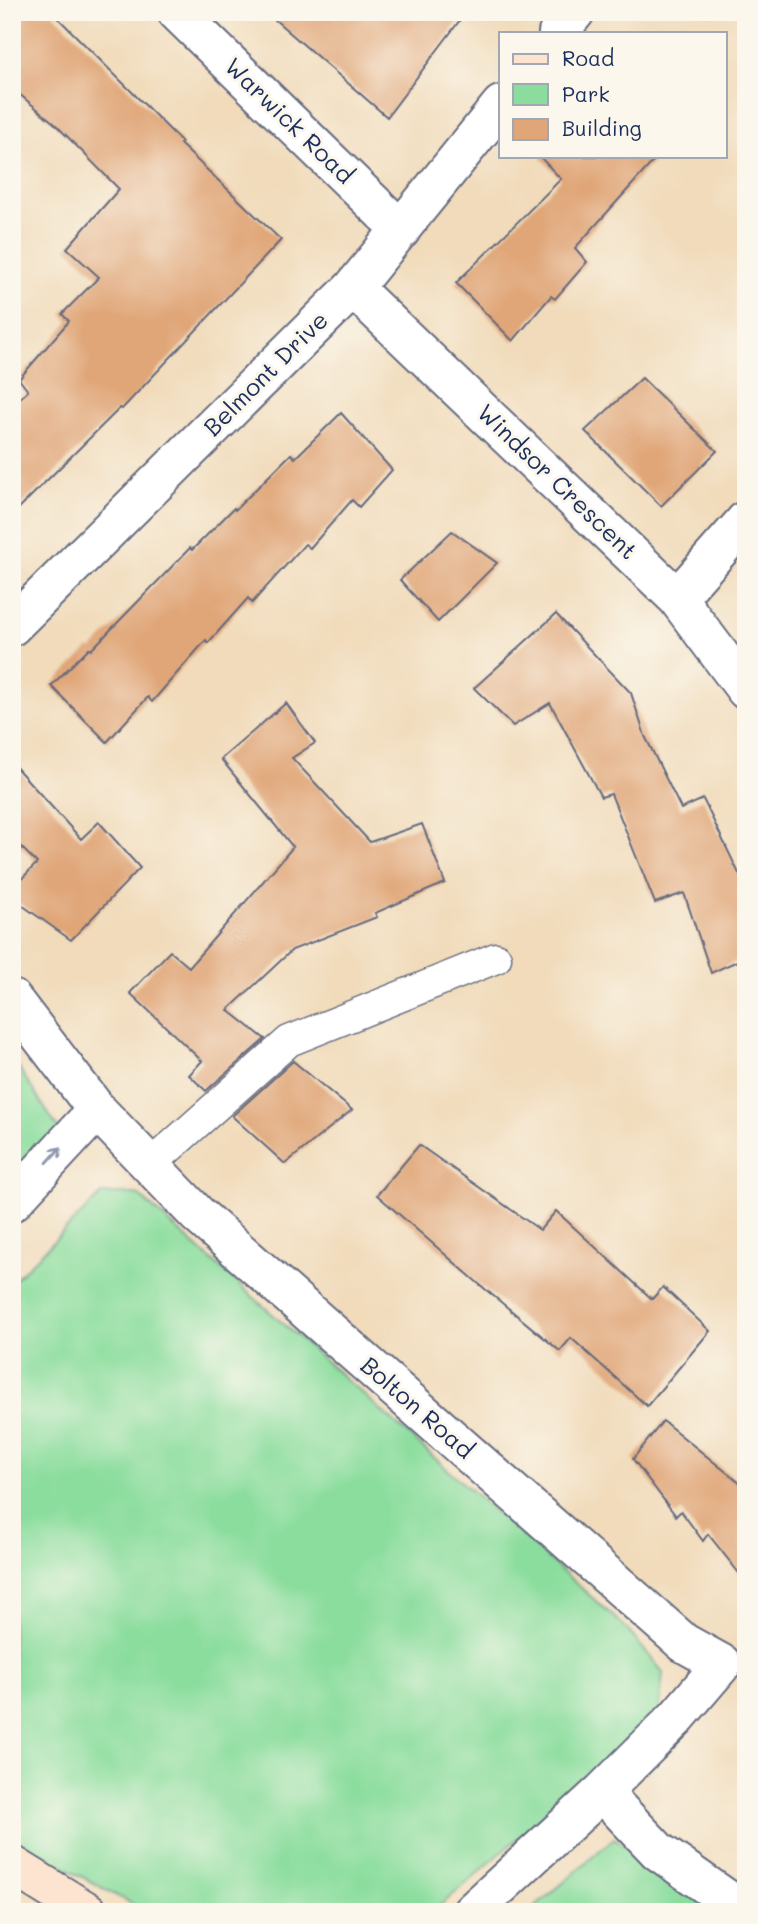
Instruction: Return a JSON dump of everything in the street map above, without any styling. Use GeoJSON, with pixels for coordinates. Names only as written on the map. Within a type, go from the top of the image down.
{"type":"FeatureCollection","features":[{"type":"Feature","properties":{"kind":"main road"},"geometry":{"type":"LineString","coordinates":[[12,1865],[88,1912]]}},
{"type":"Feature","properties":{"kind":"street","name":"Warwick Road"},"geometry":{"type":"LineString","coordinates":[[177,12],[401,230]]}},
{"type":"Feature","properties":{"kind":"street"},"geometry":{"type":"LineString","coordinates":[[559,32],[575,12]]}},
{"type":"Feature","properties":{"kind":"street","name":"Belmont Drive"},"geometry":{"type":"LineString","coordinates":[[12,626],[353,288],[499,108]]}},
{"type":"Feature","properties":{"kind":"street","name":"Windsor Crescent"},"geometry":{"type":"LineString","coordinates":[[353,288],[677,597],[746,691]]}},
{"type":"Feature","properties":{"kind":"street"},"geometry":{"type":"LineString","coordinates":[[677,597],[746,520]]}},
{"type":"Feature","properties":{"kind":"street","name":"Bolton Road"},"geometry":{"type":"LineString","coordinates":[[12,999],[97,1110],[198,1215],[684,1643],[734,1665],[472,1912]]}},
{"type":"Feature","properties":{"kind":"street"},"geometry":{"type":"LineString","coordinates":[[12,1202],[97,1110]]}},
{"type":"Feature","properties":{"kind":"street"},"geometry":{"type":"LineString","coordinates":[[601,1793],[658,1851],[745,1912]]}},
{"type":"Feature","properties":{"kind":"lane"},"geometry":{"type":"LineString","coordinates":[[150,1166],[289,1041],[496,958]]}},
{"type":"Feature","properties":{"kind":"green space"},"geometry":{"type":"Polygon","coordinates":[[[12,1058],[63,1136],[12,1188],[12,1058]]]}},
{"type":"Feature","properties":{"kind":"green space"},"geometry":{"type":"Polygon","coordinates":[[[102,1194],[137,1194],[624,1626],[663,1672],[659,1715],[433,1912],[146,1912],[12,1838],[12,1282],[102,1194]]]}},
{"type":"Feature","properties":{"kind":"green space"},"geometry":{"type":"Polygon","coordinates":[[[614,1838],[718,1912],[530,1912],[614,1838]]]}},
{"type":"Feature","properties":{"kind":"building"},"geometry":{"type":"Polygon","coordinates":[[[12,12],[52,12],[182,142],[180,144],[281,240],[122,409],[120,408],[12,515],[12,405],[28,391],[19,379],[69,321],[62,314],[99,277],[67,248],[119,189],[54,123],[12,88],[12,12]]]}},
{"type":"Feature","properties":{"kind":"building"},"geometry":{"type":"Polygon","coordinates":[[[266,12],[466,12],[387,117],[266,12]]]}},
{"type":"Feature","properties":{"kind":"building"},"geometry":{"type":"Polygon","coordinates":[[[541,158],[656,158],[575,248],[587,262],[555,299],[551,296],[513,341],[456,283],[561,179],[541,158]]]}},
{"type":"Feature","properties":{"kind":"building"},"geometry":{"type":"Polygon","coordinates":[[[642,378],[717,451],[661,506],[585,431],[642,378]]]}},
{"type":"Feature","properties":{"kind":"building"},"geometry":{"type":"Polygon","coordinates":[[[341,413],[392,470],[359,507],[352,500],[310,548],[305,544],[252,603],[248,598],[208,643],[206,640],[152,702],[148,697],[107,742],[51,686],[89,648],[91,650],[190,548],[192,550],[234,508],[235,510],[291,454],[295,458],[341,413]]]}},
{"type":"Feature","properties":{"kind":"building"},"geometry":{"type":"Polygon","coordinates":[[[452,531],[497,563],[438,622],[400,580],[452,531]]]}},
{"type":"Feature","properties":{"kind":"building"},"geometry":{"type":"Polygon","coordinates":[[[556,614],[631,693],[645,736],[681,809],[703,799],[746,888],[746,957],[711,973],[684,893],[655,903],[611,794],[601,797],[550,703],[513,726],[474,688],[556,614]]]}},
{"type":"Feature","properties":{"kind":"building"},"geometry":{"type":"Polygon","coordinates":[[[286,703],[315,743],[292,758],[370,842],[422,824],[445,883],[375,913],[377,917],[292,950],[228,1010],[265,1039],[206,1091],[189,1075],[202,1061],[130,993],[170,951],[189,967],[293,847],[221,759],[286,703]]]}},
{"type":"Feature","properties":{"kind":"building"},"geometry":{"type":"Polygon","coordinates":[[[12,763],[81,839],[99,822],[140,868],[71,940],[12,898],[12,889],[37,863],[12,838],[12,763]]]}},
{"type":"Feature","properties":{"kind":"building"},"geometry":{"type":"Polygon","coordinates":[[[293,1061],[352,1110],[285,1164],[232,1116],[293,1061]]]}},
{"type":"Feature","properties":{"kind":"building"},"geometry":{"type":"Polygon","coordinates":[[[419,1145],[540,1230],[556,1211],[652,1299],[663,1287],[710,1331],[647,1406],[571,1338],[560,1351],[377,1195],[419,1145]]]}},
{"type":"Feature","properties":{"kind":"building"},"geometry":{"type":"Polygon","coordinates":[[[663,1421],[746,1488],[746,1582],[708,1534],[703,1541],[681,1511],[676,1516],[633,1459],[663,1421]]]}}]}
